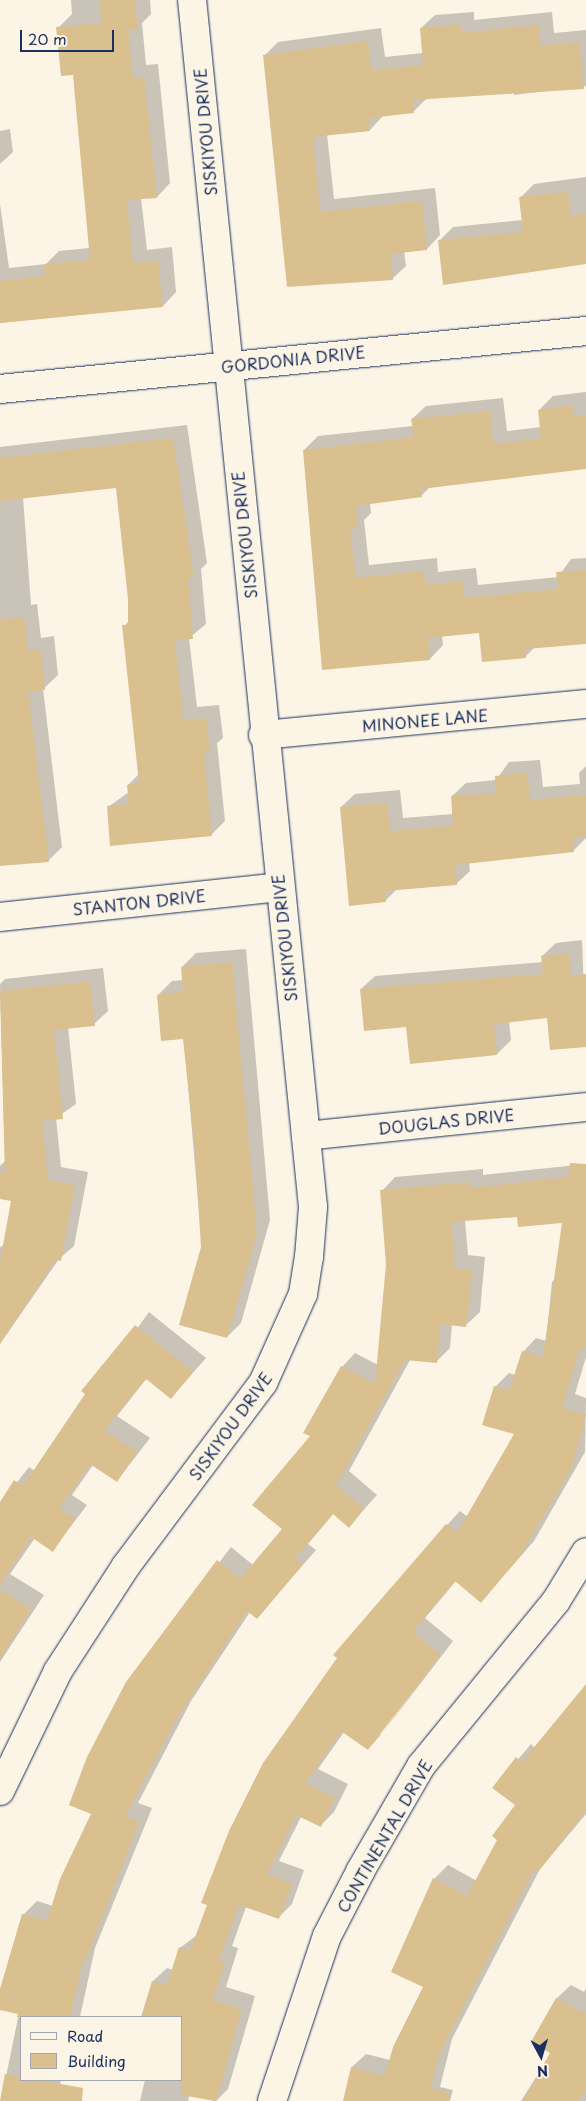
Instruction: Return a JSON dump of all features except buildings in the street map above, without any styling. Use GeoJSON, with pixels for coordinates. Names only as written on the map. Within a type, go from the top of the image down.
{"type":"FeatureCollection","features":[{"type":"Feature","properties":{"kind":"street","name":"SISKIYOU DRIVE"},"geometry":{"type":"LineString","coordinates":[[0,1791],[58,1672],[126,1566],[263,1383],[287,1339],[303,1294],[309,1257],[313,1207],[263,735],[192,0]]}},
{"type":"Feature","properties":{"kind":"street","name":"GORDONIA DRIVE"},"geometry":{"type":"LineString","coordinates":[[0,389],[586,331]]}},
{"type":"Feature","properties":{"kind":"street","name":"MINONEE LANE"},"geometry":{"type":"LineString","coordinates":[[263,735],[586,704]]}},
{"type":"Feature","properties":{"kind":"street","name":"STANTON DRIVE"},"geometry":{"type":"LineString","coordinates":[[0,917],[279,887]]}},
{"type":"Feature","properties":{"kind":"street","name":"DOUGLAS DRIVE"},"geometry":{"type":"LineString","coordinates":[[306,1136],[586,1106]]}},
{"type":"Feature","properties":{"kind":"street","name":"CONTINENTAL DRIVE"},"geometry":{"type":"LineString","coordinates":[[272,2101],[328,1936],[361,1870],[421,1766],[556,1601],[586,1552]]}}]}
